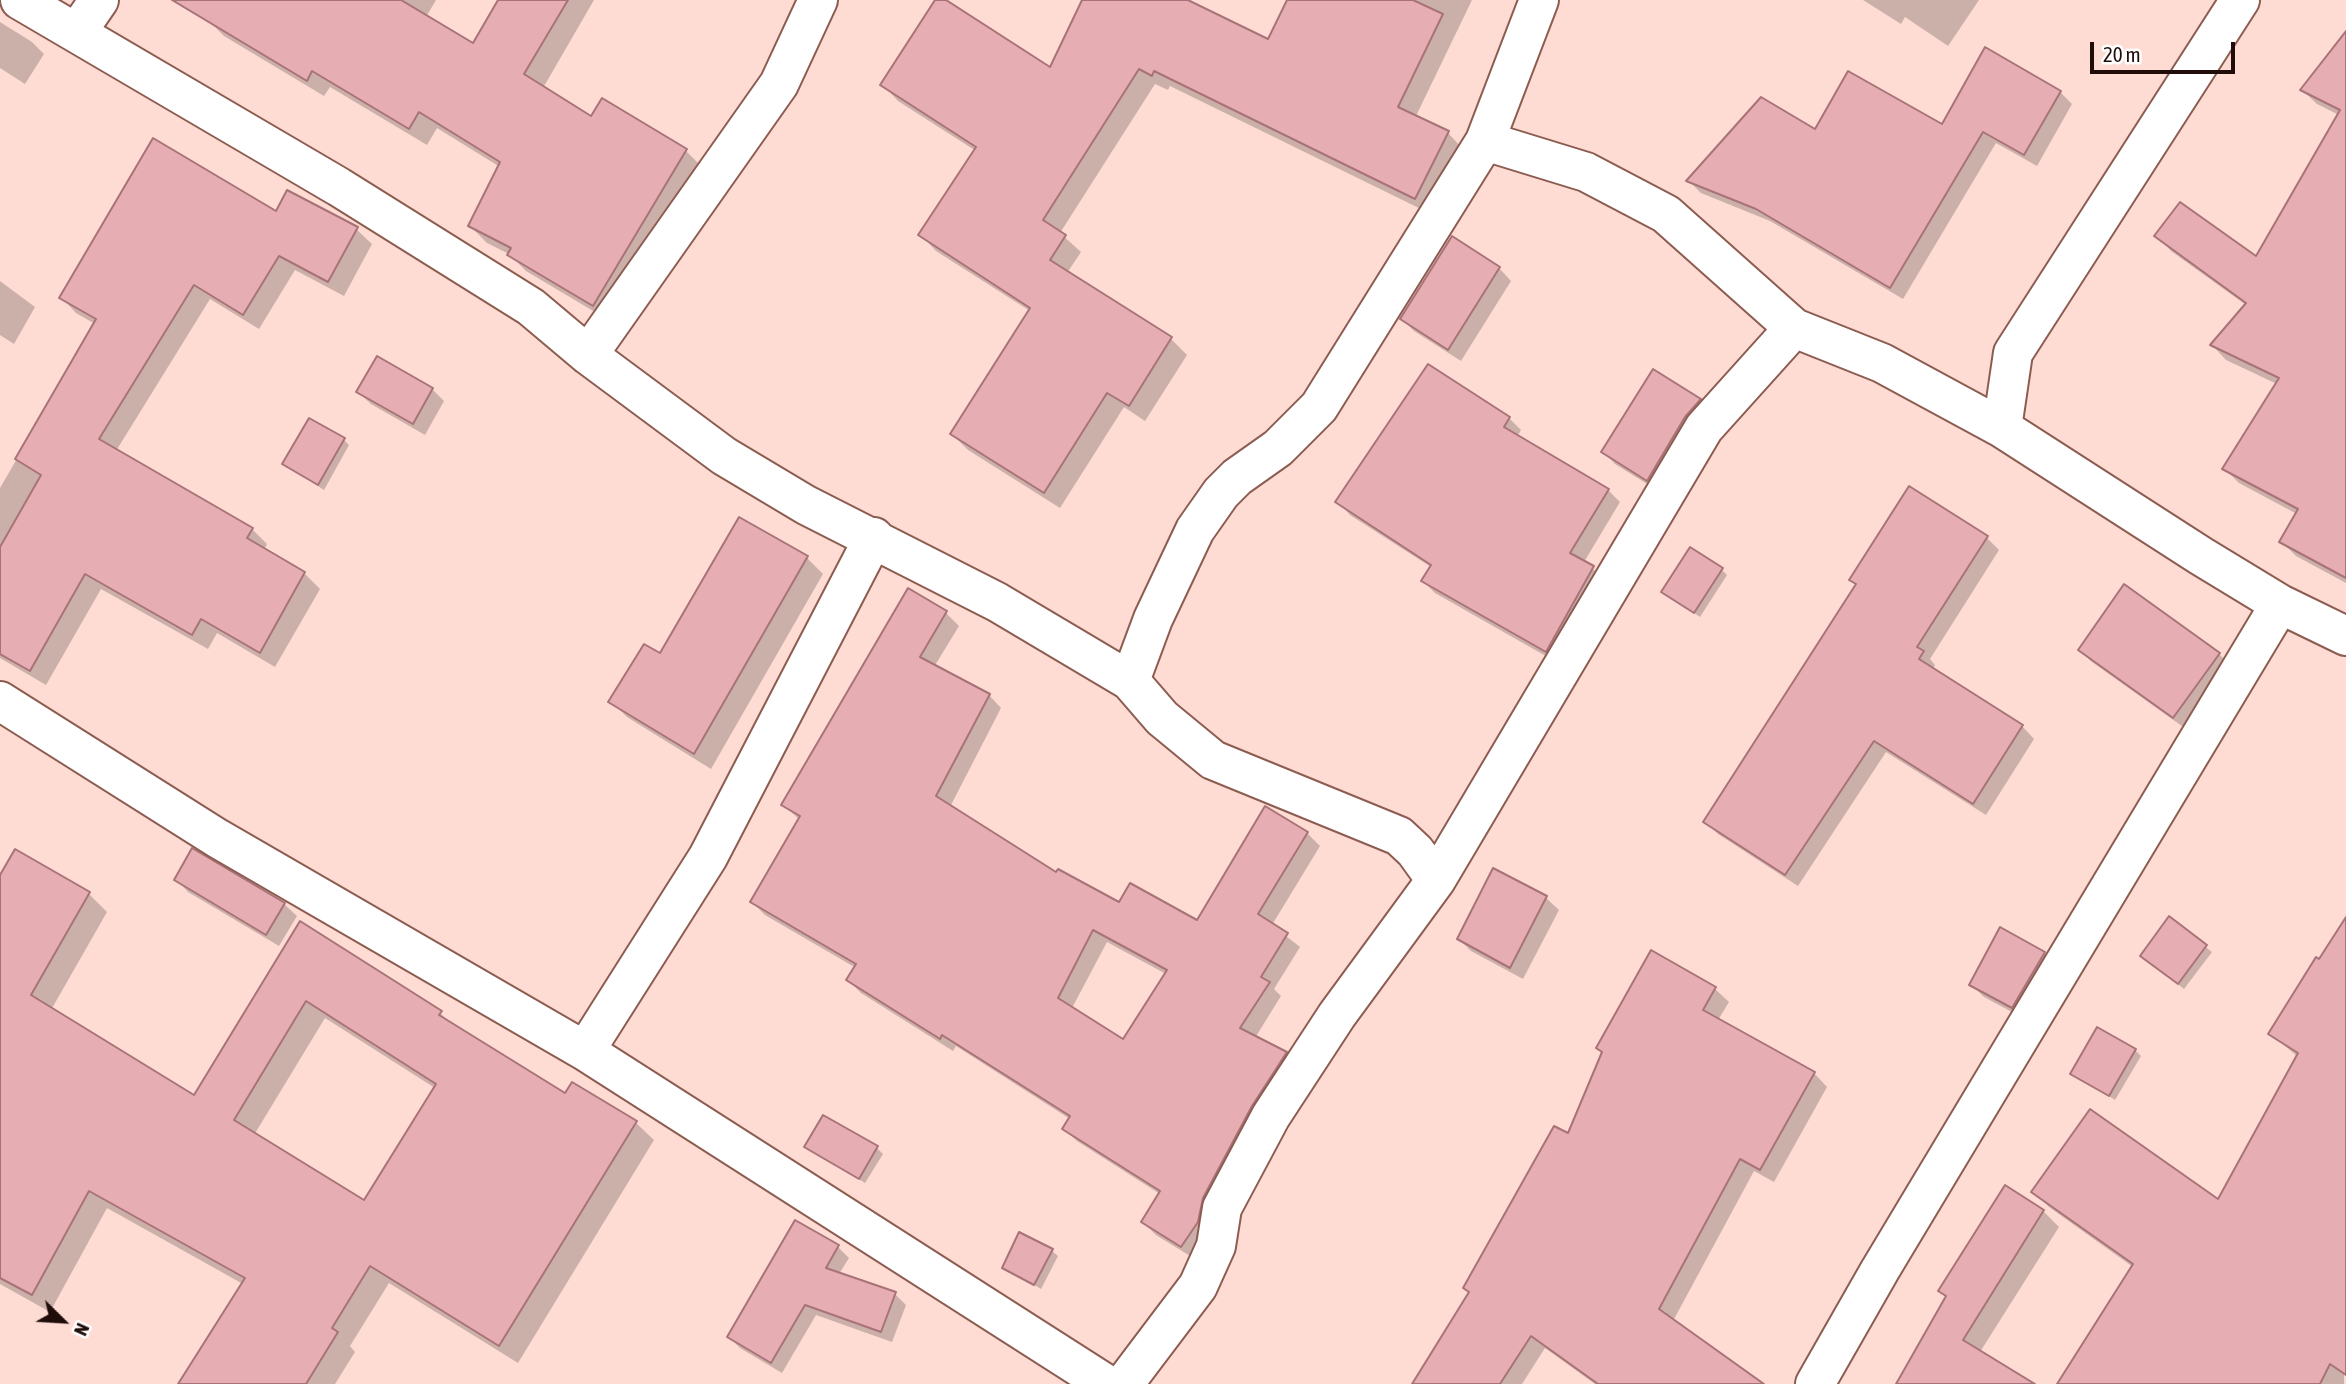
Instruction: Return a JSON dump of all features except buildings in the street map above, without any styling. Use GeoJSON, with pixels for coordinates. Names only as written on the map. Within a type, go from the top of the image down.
{"type":"FeatureCollection","features":[{"type":"Feature","properties":{"kind":"street"},"geometry":{"type":"LineString","coordinates":[[20,0],[340,187],[531,307],[588,355],[724,456],[806,505],[874,537],[997,602],[1130,681],[1162,718],[1213,760],[1399,836],[1415,851],[1436,880]]}},
{"type":"Feature","properties":{"kind":"street"},"geometry":{"type":"LineString","coordinates":[[77,32],[99,0]]}},
{"type":"Feature","properties":{"kind":"street"},"geometry":{"type":"LineString","coordinates":[[588,355],[779,84],[818,0]]}},
{"type":"Feature","properties":{"kind":"street"},"geometry":{"type":"LineString","coordinates":[[1130,681],[1153,619],[1195,530],[1221,493],[1237,477],[1278,448],[1320,407],[1485,141],[1539,0]]}},
{"type":"Feature","properties":{"kind":"street"},"geometry":{"type":"LineString","coordinates":[[2002,428],[2013,353],[2240,0]]}},
{"type":"Feature","properties":{"kind":"street"},"geometry":{"type":"LineString","coordinates":[[1485,141],[1586,172],[1666,214],[1794,328],[1882,363],[2002,428],[2280,604],[2346,636]]}},
{"type":"Feature","properties":{"kind":"street"},"geometry":{"type":"LineString","coordinates":[[1124,1384],[1198,1286],[1216,1246],[1222,1208],[1271,1116],[1337,1015],[1436,880],[1704,428],[1794,328]]}},
{"type":"Feature","properties":{"kind":"street"},"geometry":{"type":"LineString","coordinates":[[585,1051],[708,857],[874,537]]}},
{"type":"Feature","properties":{"kind":"street"},"geometry":{"type":"LineString","coordinates":[[1815,1384],[1880,1270],[2280,604]]}},
{"type":"Feature","properties":{"kind":"street"},"geometry":{"type":"LineString","coordinates":[[0,701],[217,838],[585,1051],[1106,1384]]}}]}
